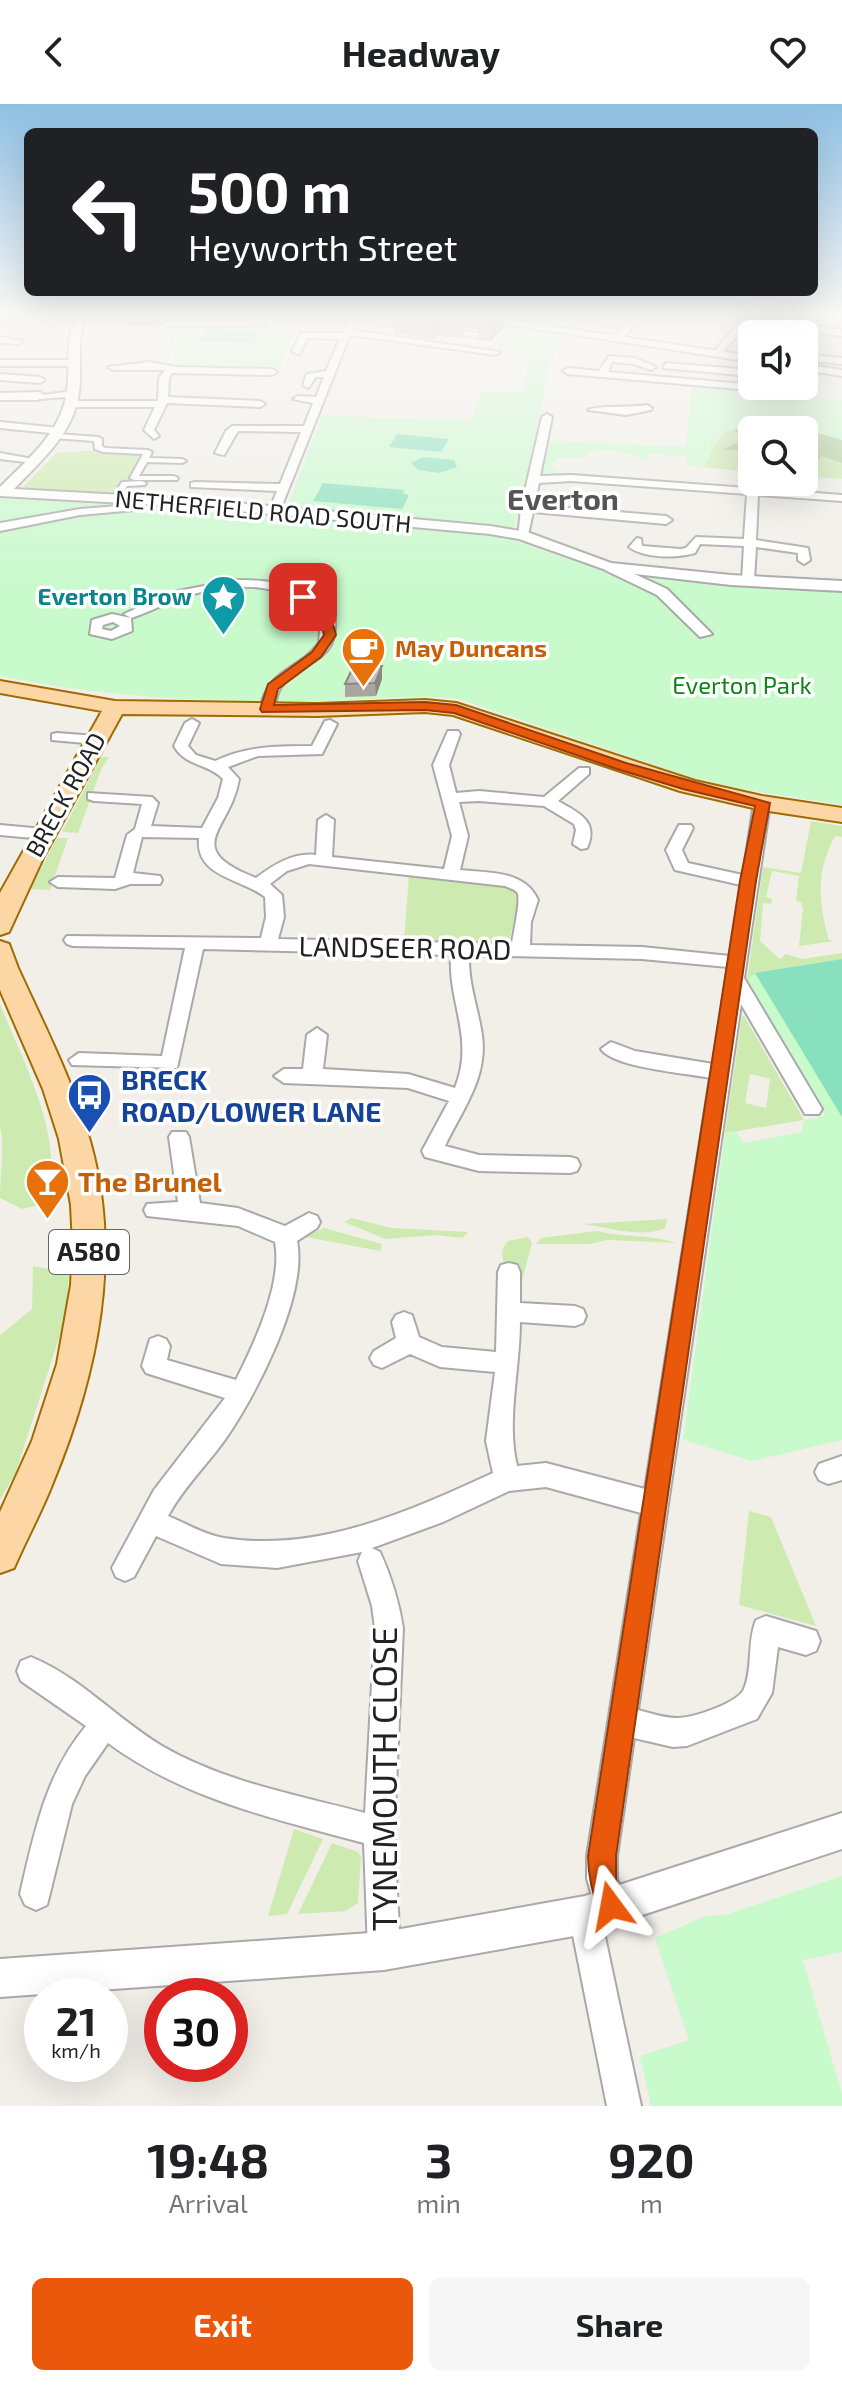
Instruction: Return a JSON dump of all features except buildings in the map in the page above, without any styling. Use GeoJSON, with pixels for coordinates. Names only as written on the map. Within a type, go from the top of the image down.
{"type":"FeatureCollection","features":[{"type":"Feature","properties":{"kind":"main road"},"geometry":{"type":"LineString","coordinates":[[0,687],[115,707],[195,716],[267,709],[425,706],[456,709],[688,786],[762,803],[842,815]]}},
{"type":"Feature","properties":{"kind":"main road","name":"BRECK ROAD"},"geometry":{"type":"LineString","coordinates":[[0,926],[5,908],[115,707]]}},
{"type":"Feature","properties":{"kind":"main road","name":"A580"},"geometry":{"type":"LineString","coordinates":[[0,953],[51,1073],[77,1152],[88,1206],[90,1274],[82,1332],[64,1404],[36,1479],[0,1554]]}},
{"type":"Feature","properties":{"kind":"street"},"geometry":{"type":"LineString","coordinates":[[2,492],[59,433],[70,405]]}},
{"type":"Feature","properties":{"kind":"street"},"geometry":{"type":"LineString","coordinates":[[154,436],[149,430],[160,405]]}},
{"type":"Feature","properties":{"kind":"street"},"geometry":{"type":"LineString","coordinates":[[275,511],[317,405]]}},
{"type":"Feature","properties":{"kind":"street"},"geometry":{"type":"LineString","coordinates":[[593,410],[626,412],[632,405]]}},
{"type":"Feature","properties":{"kind":"street"},"geometry":{"type":"LineString","coordinates":[[657,405],[660,411]]}},
{"type":"Feature","properties":{"kind":"street"},"geometry":{"type":"LineString","coordinates":[[522,535],[547,417]]}},
{"type":"Feature","properties":{"kind":"street"},"geometry":{"type":"LineString","coordinates":[[220,454],[233,429],[267,422],[307,429]]}},
{"type":"Feature","properties":{"kind":"street"},"geometry":{"type":"LineString","coordinates":[[0,425],[98,439],[98,447],[103,450],[182,461]]}},
{"type":"Feature","properties":{"kind":"street"},"geometry":{"type":"LineString","coordinates":[[0,456],[33,460]]}},
{"type":"Feature","properties":{"kind":"street"},"geometry":{"type":"LineString","coordinates":[[136,478],[146,456]]}},
{"type":"Feature","properties":{"kind":"street"},"geometry":{"type":"LineString","coordinates":[[136,478],[174,478]]}},
{"type":"Feature","properties":{"kind":"street"},"geometry":{"type":"LineString","coordinates":[[114,500],[125,484],[146,481],[136,478]]}},
{"type":"Feature","properties":{"kind":"street"},"geometry":{"type":"LineString","coordinates":[[536,480],[571,478],[738,490]]}},
{"type":"Feature","properties":{"kind":"street"},"geometry":{"type":"LineString","coordinates":[[195,485],[215,490],[286,488]]}},
{"type":"Feature","properties":{"kind":"street","name":"NETHERFIELD ROAD SOUTH"},"geometry":{"type":"LineString","coordinates":[[2,492],[275,511],[522,535],[609,567],[842,586]]}},
{"type":"Feature","properties":{"kind":"street"},"geometry":{"type":"LineString","coordinates":[[748,580],[753,496]]}},
{"type":"Feature","properties":{"kind":"street"},"geometry":{"type":"LineString","coordinates":[[817,496],[842,498]]}},
{"type":"Feature","properties":{"kind":"street"},"geometry":{"type":"LineString","coordinates":[[0,527],[51,516],[131,508]]}},
{"type":"Feature","properties":{"kind":"street"},"geometry":{"type":"LineString","coordinates":[[527,508],[666,520]]}},
{"type":"Feature","properties":{"kind":"street"},"geometry":{"type":"LineString","coordinates":[[637,542],[635,547],[640,549],[680,553],[691,550],[696,541],[750,543],[804,551],[804,560]]}},
{"type":"Feature","properties":{"kind":"street"},"geometry":{"type":"LineString","coordinates":[[609,567],[662,592],[705,634]]}},
{"type":"Feature","properties":{"kind":"street"},"geometry":{"type":"LineString","coordinates":[[125,618],[154,601],[182,591],[228,584],[278,588],[313,602],[328,620],[328,640],[317,655],[272,687],[267,709]]}},
{"type":"Feature","properties":{"kind":"street"},"geometry":{"type":"LineString","coordinates":[[195,716],[181,746],[183,752],[192,759],[218,766],[229,774],[232,784],[205,842],[212,860],[228,872],[267,889],[275,902],[275,917],[268,945]]}},
{"type":"Feature","properties":{"kind":"street"},"geometry":{"type":"LineString","coordinates":[[218,766],[240,755],[258,751],[317,751],[330,724]]}},
{"type":"Feature","properties":{"kind":"street"},"geometry":{"type":"LineString","coordinates":[[450,874],[457,858],[460,836],[441,765],[453,734]]}},
{"type":"Feature","properties":{"kind":"street"},"geometry":{"type":"LineString","coordinates":[[57,737],[96,740]]}},
{"type":"Feature","properties":{"kind":"street"},"geometry":{"type":"LineString","coordinates":[[166,757],[183,752]]}},
{"type":"Feature","properties":{"kind":"street"},"geometry":{"type":"LineString","coordinates":[[548,802],[584,771]]}},
{"type":"Feature","properties":{"kind":"street"},"geometry":{"type":"LineString","coordinates":[[94,796],[146,800],[150,803],[142,831]]}},
{"type":"Feature","properties":{"kind":"street"},"geometry":{"type":"LineString","coordinates":[[451,798],[490,796],[548,802],[581,821],[584,830],[581,844]]}},
{"type":"Feature","properties":{"kind":"street"},"geometry":{"type":"LineString","coordinates":[[624,2106],[598,1911],[602,1856],[762,803]]}},
{"type":"Feature","properties":{"kind":"street"},"geometry":{"type":"LineString","coordinates":[[324,860],[326,820]]}},
{"type":"Feature","properties":{"kind":"street"},"geometry":{"type":"LineString","coordinates":[[0,830],[44,834]]}},
{"type":"Feature","properties":{"kind":"street"},"geometry":{"type":"LineString","coordinates":[[124,878],[135,835],[142,831],[208,833]]}},
{"type":"Feature","properties":{"kind":"street"},"geometry":{"type":"LineString","coordinates":[[662,831],[683,832],[674,855],[681,866],[748,881]]}},
{"type":"Feature","properties":{"kind":"street"},"geometry":{"type":"LineString","coordinates":[[259,884],[290,862],[324,860],[500,879],[525,890],[529,900],[522,922],[521,950]]}},
{"type":"Feature","properties":{"kind":"street"},"geometry":{"type":"LineString","coordinates":[[58,882],[115,884],[124,878],[154,880]]}},
{"type":"Feature","properties":{"kind":"street","name":"LANDSEER ROAD"},"geometry":{"type":"LineString","coordinates":[[73,940],[676,955],[736,970]]}},
{"type":"Feature","properties":{"kind":"street"},"geometry":{"type":"LineString","coordinates":[[79,1060],[101,1069],[168,1071],[195,943]]}},
{"type":"Feature","properties":{"kind":"street"},"geometry":{"type":"LineString","coordinates":[[460,948],[459,975],[474,1049],[473,1065],[428,1161],[570,1165]]}},
{"type":"Feature","properties":{"kind":"street"},"geometry":{"type":"LineString","coordinates":[[736,970],[812,1109]]}},
{"type":"Feature","properties":{"kind":"street"},"geometry":{"type":"LineString","coordinates":[[312,1076],[317,1035]]}},
{"type":"Feature","properties":{"kind":"street"},"geometry":{"type":"LineString","coordinates":[[611,1049],[629,1064],[719,1072]]}},
{"type":"Feature","properties":{"kind":"street"},"geometry":{"type":"LineString","coordinates":[[284,1076],[408,1081],[460,1097]]}},
{"type":"Feature","properties":{"kind":"street"},"geometry":{"type":"LineString","coordinates":[[179,1137],[190,1211]]}},
{"type":"Feature","properties":{"kind":"street"},"geometry":{"type":"LineString","coordinates":[[125,1568],[150,1521],[242,1393],[281,1298],[288,1252],[285,1237],[255,1220],[190,1211],[155,1210]]}},
{"type":"Feature","properties":{"kind":"street"},"geometry":{"type":"LineString","coordinates":[[285,1237],[309,1222]]}},
{"type":"Feature","properties":{"kind":"street"},"geometry":{"type":"LineString","coordinates":[[507,1479],[498,1441],[508,1363],[511,1312],[509,1272]]}},
{"type":"Feature","properties":{"kind":"street"},"geometry":{"type":"LineString","coordinates":[[511,1312],[575,1316]]}},
{"type":"Feature","properties":{"kind":"street"},"geometry":{"type":"LineString","coordinates":[[382,1358],[406,1333],[440,1357],[508,1363]]}},
{"type":"Feature","properties":{"kind":"street"},"geometry":{"type":"LineString","coordinates":[[158,1346],[154,1366],[242,1393]]}},
{"type":"Feature","properties":{"kind":"street"},"geometry":{"type":"LineString","coordinates":[[150,1521],[221,1551],[248,1555],[308,1552],[398,1528],[507,1479],[546,1475],[654,1504]]}},
{"type":"Feature","properties":{"kind":"street","name":"TYNEMOUTH CLOSE"},"geometry":{"type":"LineString","coordinates":[[371,1561],[386,1606],[389,1628],[379,1832],[384,1951]]}},
{"type":"Feature","properties":{"kind":"street"},"geometry":{"type":"LineString","coordinates":[[623,1721],[673,1733],[687,1732],[734,1715],[747,1709],[758,1693],[766,1630],[806,1641]]}},
{"type":"Feature","properties":{"kind":"street"},"geometry":{"type":"LineString","coordinates":[[31,1671],[71,1695],[105,1725],[170,1766],[218,1785],[379,1832]]}},
{"type":"Feature","properties":{"kind":"street"},"geometry":{"type":"LineString","coordinates":[[36,1894],[63,1783],[73,1763],[105,1725]]}},
{"type":"Feature","properties":{"kind":"street"},"geometry":{"type":"LineString","coordinates":[[0,1978],[384,1951],[598,1911],[842,1831]]}},
{"type":"Feature","properties":{"kind":"green space"},"geometry":{"type":"Polygon","coordinates":[[[477,405],[542,405],[514,528],[287,507],[322,416],[471,420],[477,405]]]}},
{"type":"Feature","properties":{"kind":"green space"},"geometry":{"type":"Polygon","coordinates":[[[690,405],[842,405],[842,440],[818,433],[818,416],[738,416],[738,428],[717,437],[709,457],[711,459],[701,467],[687,465],[687,457],[650,454],[648,461],[611,449],[589,452],[587,457],[558,458],[552,463],[561,474],[542,472],[550,441],[686,447],[690,405]]]}},
{"type":"Feature","properties":{"kind":"green space"},"geometry":{"type":"Polygon","coordinates":[[[738,428],[738,471],[701,467],[720,436],[738,428]]]}},
{"type":"Feature","properties":{"kind":"green space"},"geometry":{"type":"Polygon","coordinates":[[[818,433],[842,440],[842,479],[818,477],[818,433]]]}},
{"type":"Feature","properties":{"kind":"green space"},"geometry":{"type":"Polygon","coordinates":[[[397,434],[449,439],[441,452],[389,447],[397,434]]]}},
{"type":"Feature","properties":{"kind":"green space"},"geometry":{"type":"Polygon","coordinates":[[[818,434],[842,440],[842,463],[822,456],[818,461],[818,434]]]}},
{"type":"Feature","properties":{"kind":"green space"},"geometry":{"type":"Polygon","coordinates":[[[738,442],[738,450],[722,450],[738,442]]]}},
{"type":"Feature","properties":{"kind":"green space"},"geometry":{"type":"Polygon","coordinates":[[[97,450],[144,452],[129,483],[114,495],[26,489],[24,486],[56,453],[97,450]]]}},
{"type":"Feature","properties":{"kind":"green space"},"geometry":{"type":"Polygon","coordinates":[[[423,457],[454,460],[457,467],[439,473],[418,470],[411,463],[423,457]]]}},
{"type":"Feature","properties":{"kind":"green space"},"geometry":{"type":"Polygon","coordinates":[[[323,483],[404,490],[403,493],[409,495],[402,509],[313,501],[323,483]]]}},
{"type":"Feature","properties":{"kind":"green space","name":"Everton Park"},"geometry":{"type":"Polygon","coordinates":[[[0,498],[171,508],[500,536],[597,569],[640,576],[842,592],[842,805],[736,788],[690,777],[458,699],[202,700],[120,694],[0,676],[0,498]]]}},
{"type":"Feature","properties":{"kind":"green space"},"geometry":{"type":"Polygon","coordinates":[[[101,757],[109,757],[101,770],[78,833],[62,832],[101,757]]]}},
{"type":"Feature","properties":{"kind":"green space"},"geometry":{"type":"Polygon","coordinates":[[[811,821],[842,826],[842,837],[835,836],[824,862],[821,887],[825,926],[829,940],[835,941],[799,946],[803,909],[801,902],[796,901],[799,876],[772,871],[766,897],[772,899],[771,904],[763,903],[760,941],[780,959],[786,954],[802,959],[842,953],[842,959],[755,973],[826,1116],[747,980],[763,867],[801,873],[811,821]]]}},
{"type":"Feature","properties":{"kind":"green space"},"geometry":{"type":"Polygon","coordinates":[[[57,838],[68,838],[50,890],[30,889],[57,838]]]}},
{"type":"Feature","properties":{"kind":"green space"},"geometry":{"type":"Polygon","coordinates":[[[409,875],[506,884],[521,893],[510,938],[499,943],[404,940],[409,875]]]}},
{"type":"Feature","properties":{"kind":"green space"},"geometry":{"type":"Polygon","coordinates":[[[842,959],[842,1440],[752,1461],[683,1440],[725,1133],[736,1131],[743,1143],[802,1132],[804,1120],[825,1116],[747,980],[755,973],[842,959]]]}},
{"type":"Feature","properties":{"kind":"green space"},"geometry":{"type":"Polygon","coordinates":[[[842,959],[842,1117],[755,973],[842,959]]]}},
{"type":"Feature","properties":{"kind":"green space"},"geometry":{"type":"Polygon","coordinates":[[[0,1004],[39,1101],[51,1152],[52,1177],[48,1203],[22,1209],[0,1198],[0,1004]]]}},
{"type":"Feature","properties":{"kind":"green space"},"geometry":{"type":"Polygon","coordinates":[[[742,1016],[744,1016],[804,1120],[725,1133],[742,1016]],[[750,1074],[745,1103],[766,1108],[770,1079],[750,1074]]]}},
{"type":"Feature","properties":{"kind":"green space"},"geometry":{"type":"Polygon","coordinates":[[[352,1218],[391,1228],[468,1232],[463,1238],[437,1235],[385,1239],[344,1222],[352,1218]]]}},
{"type":"Feature","properties":{"kind":"green space"},"geometry":{"type":"Polygon","coordinates":[[[667,1219],[665,1228],[646,1232],[583,1224],[667,1219]]]}},
{"type":"Feature","properties":{"kind":"green space"},"geometry":{"type":"Polygon","coordinates":[[[324,1228],[382,1244],[380,1251],[306,1237],[324,1228]]]}},
{"type":"Feature","properties":{"kind":"green space"},"geometry":{"type":"Polygon","coordinates":[[[597,1231],[676,1243],[607,1240],[589,1244],[536,1244],[541,1238],[597,1231]]]}},
{"type":"Feature","properties":{"kind":"green space"},"geometry":{"type":"Polygon","coordinates":[[[528,1237],[532,1243],[519,1292],[505,1266],[502,1253],[508,1241],[528,1237]]]}},
{"type":"Feature","properties":{"kind":"green space"},"geometry":{"type":"Polygon","coordinates":[[[33,1266],[69,1272],[66,1316],[16,1472],[0,1500],[0,1335],[32,1309],[33,1266]]]}},
{"type":"Feature","properties":{"kind":"green space"},"geometry":{"type":"Polygon","coordinates":[[[749,1511],[771,1517],[816,1626],[739,1605],[749,1511]]]}},
{"type":"Feature","properties":{"kind":"green space"},"geometry":{"type":"Polygon","coordinates":[[[294,1829],[323,1839],[287,1914],[268,1916],[294,1829]]]}},
{"type":"Feature","properties":{"kind":"green space"},"geometry":{"type":"Polygon","coordinates":[[[332,1843],[358,1852],[361,1857],[358,1903],[346,1911],[298,1914],[332,1843]]]}},
{"type":"Feature","properties":{"kind":"green space"},"geometry":{"type":"Polygon","coordinates":[[[842,1876],[842,1952],[803,1960],[842,2094],[842,2106],[651,2106],[640,2056],[689,2040],[655,1938],[703,1917],[728,1914],[842,1876]]]}},
{"type":"Feature","properties":{"kind":"place","name":"Everton Brow"},"geometry":{"type":"Point","coordinates":[223,636]}},
{"type":"Feature","properties":{"kind":"place","name":"May Duncans"},"geometry":{"type":"Point","coordinates":[364,688]}},
{"type":"Feature","properties":{"kind":"place","name":"BRECK ROAD/LOWER LANE"},"geometry":{"type":"Point","coordinates":[90,1135]}},
{"type":"Feature","properties":{"kind":"place","name":"The Brunel"},"geometry":{"type":"Point","coordinates":[47,1221]}},
{"type":"Feature","properties":{"kind":"district","name":"Everton"},"geometry":{"type":"Point","coordinates":[563,500]}},
{"type":"Feature","properties":{"kind":"route"},"geometry":{"type":"LineString","coordinates":[[303,597],[313,602],[325,615],[330,635],[317,655],[272,687],[267,709],[425,706],[456,709],[621,766],[762,803],[602,1856],[602,1879],[611,1906]]}}]}
